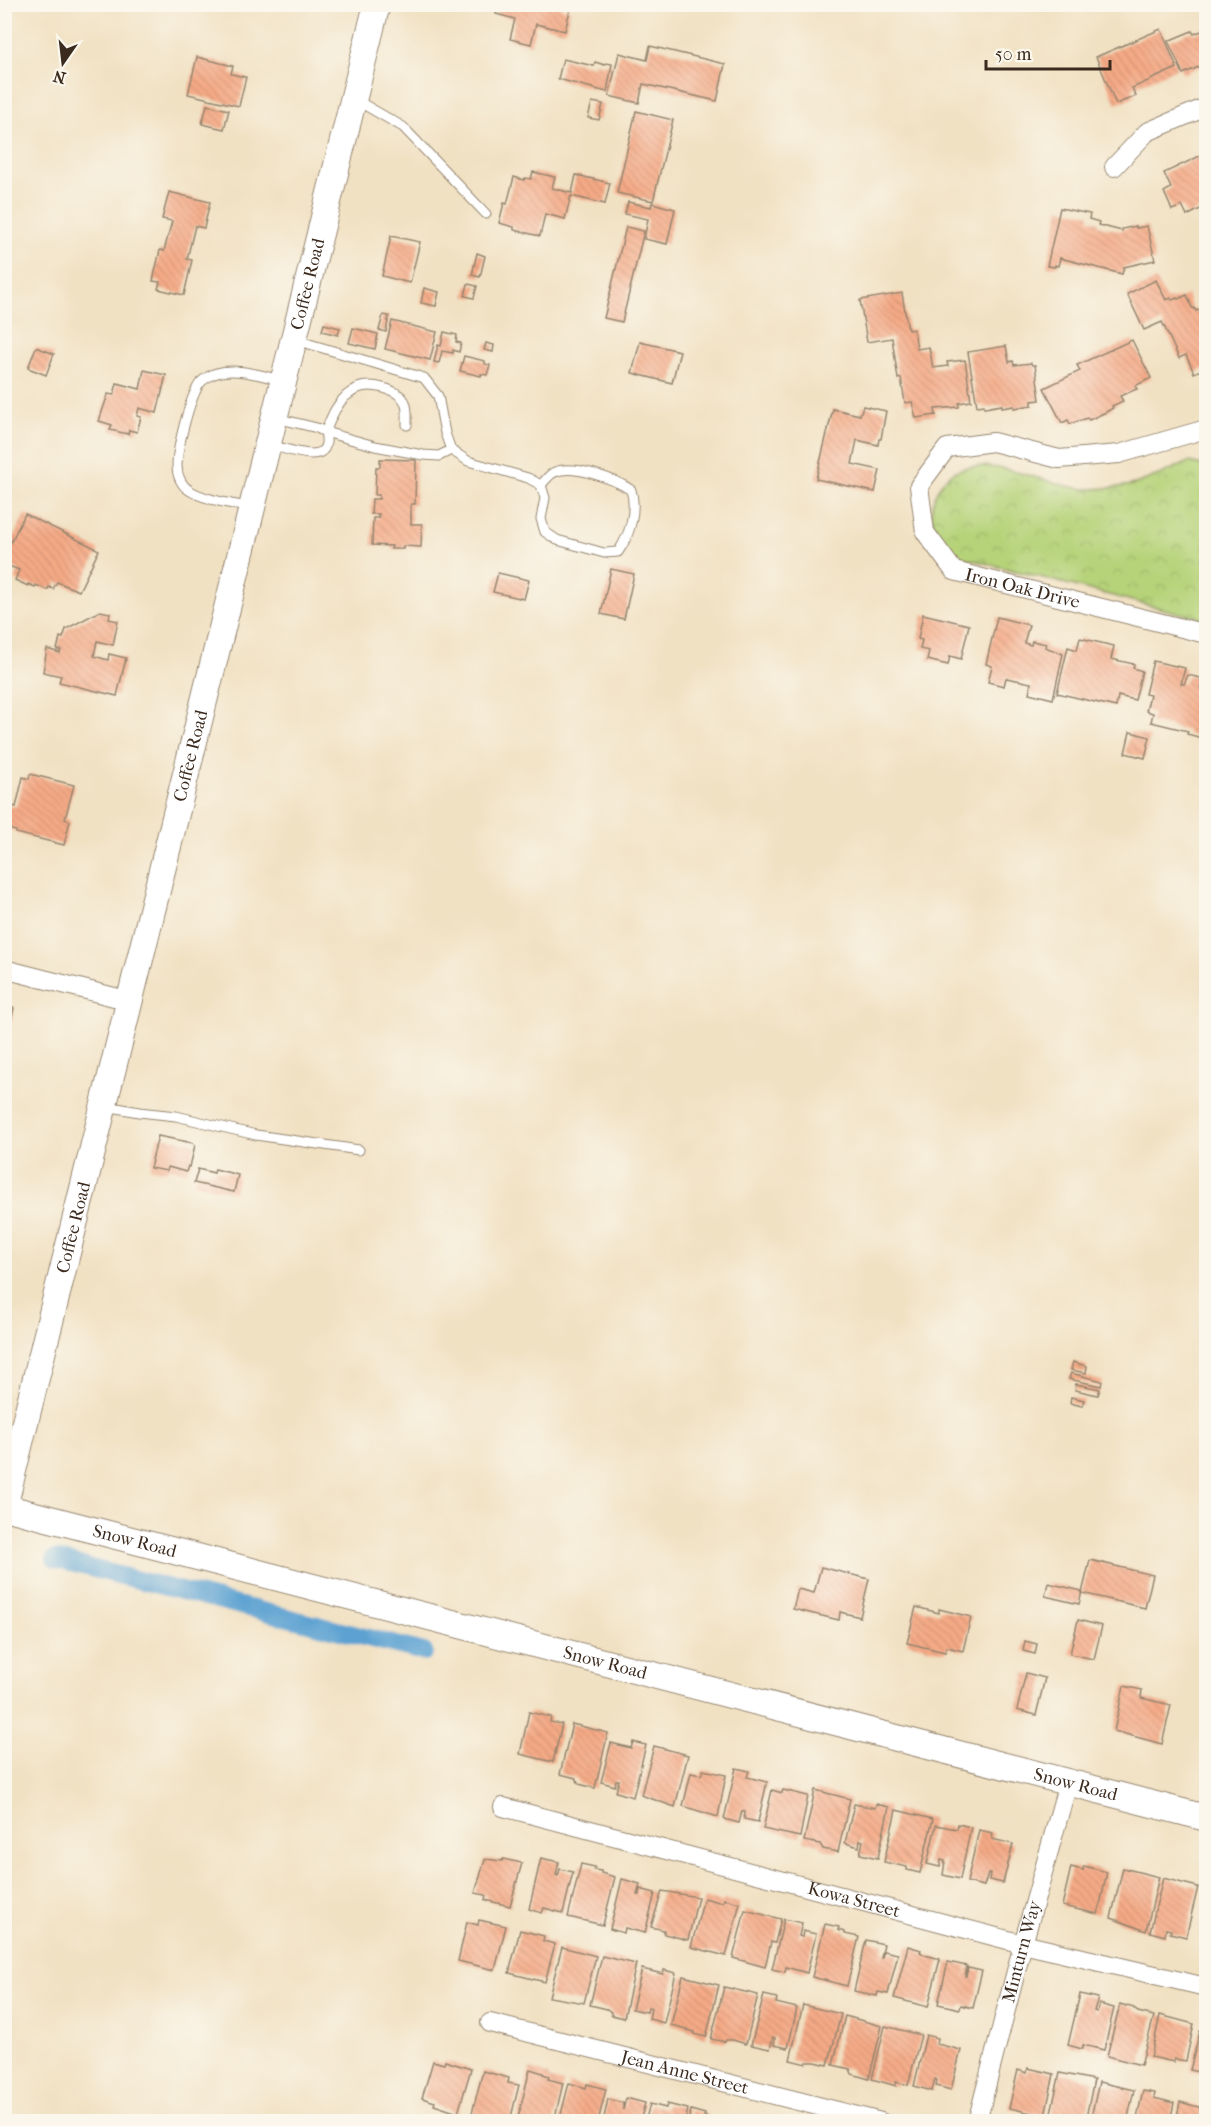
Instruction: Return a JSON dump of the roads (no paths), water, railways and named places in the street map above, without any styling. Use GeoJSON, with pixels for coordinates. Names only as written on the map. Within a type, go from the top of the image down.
{"type":"FeatureCollection","features":[{"type":"Feature","properties":{"kind":"main road","name":"Coffee Road"},"geometry":{"type":"LineString","coordinates":[[4,1507],[377,4]]}},
{"type":"Feature","properties":{"kind":"main road","name":"Snow Road"},"geometry":{"type":"LineString","coordinates":[[4,1507],[1206,1818]]}},
{"type":"Feature","properties":{"kind":"street"},"geometry":{"type":"LineString","coordinates":[[1114,167],[1147,132],[1206,107]]}},
{"type":"Feature","properties":{"kind":"street","name":"Iron Oak Drive"},"geometry":{"type":"LineString","coordinates":[[1206,432],[1119,454],[1059,459],[993,442],[947,448],[919,486],[925,532],[954,571],[1206,634]]}},
{"type":"Feature","properties":{"kind":"street"},"geometry":{"type":"LineString","coordinates":[[4,969],[130,1001]]}},
{"type":"Feature","properties":{"kind":"street","name":"Minturn Way"},"geometry":{"type":"LineString","coordinates":[[977,2121],[1068,1783]]}},
{"type":"Feature","properties":{"kind":"street","name":"Kowa Street"},"geometry":{"type":"LineString","coordinates":[[503,1807],[1023,1944],[1206,1987]]}},
{"type":"Feature","properties":{"kind":"street","name":"Jean Anne Street"},"geometry":{"type":"LineString","coordinates":[[490,2023],[881,2121]]}},
{"type":"Feature","properties":{"kind":"lane"},"geometry":{"type":"LineString","coordinates":[[354,99],[403,127],[486,214]]}},
{"type":"Feature","properties":{"kind":"lane"},"geometry":{"type":"LineString","coordinates":[[294,340],[424,378],[438,396],[452,450],[468,461],[528,478],[541,485],[545,498],[541,519],[545,532],[557,540],[604,553],[618,552],[626,540],[635,502],[632,490],[618,481],[568,469],[553,472],[541,485]]}},
{"type":"Feature","properties":{"kind":"lane"},"geometry":{"type":"LineString","coordinates":[[252,508],[201,496],[189,490],[181,482],[177,468],[178,453],[192,396],[202,381],[216,373],[232,372],[284,380]]}},
{"type":"Feature","properties":{"kind":"lane"},"geometry":{"type":"LineString","coordinates":[[268,444],[318,455],[325,450],[327,441],[325,432],[335,408],[358,388],[373,386],[397,393],[404,399],[407,425]]}},
{"type":"Feature","properties":{"kind":"lane"},"geometry":{"type":"LineString","coordinates":[[274,418],[317,428],[375,446],[423,455],[439,456],[452,450]]}},
{"type":"Feature","properties":{"kind":"lane"},"geometry":{"type":"LineString","coordinates":[[104,1106],[139,1113],[176,1116],[256,1135],[359,1150]]}},
{"type":"Feature","properties":{"kind":"waterway"},"geometry":{"type":"LineString","coordinates":[[55,1559],[424,1652]]}}]}
